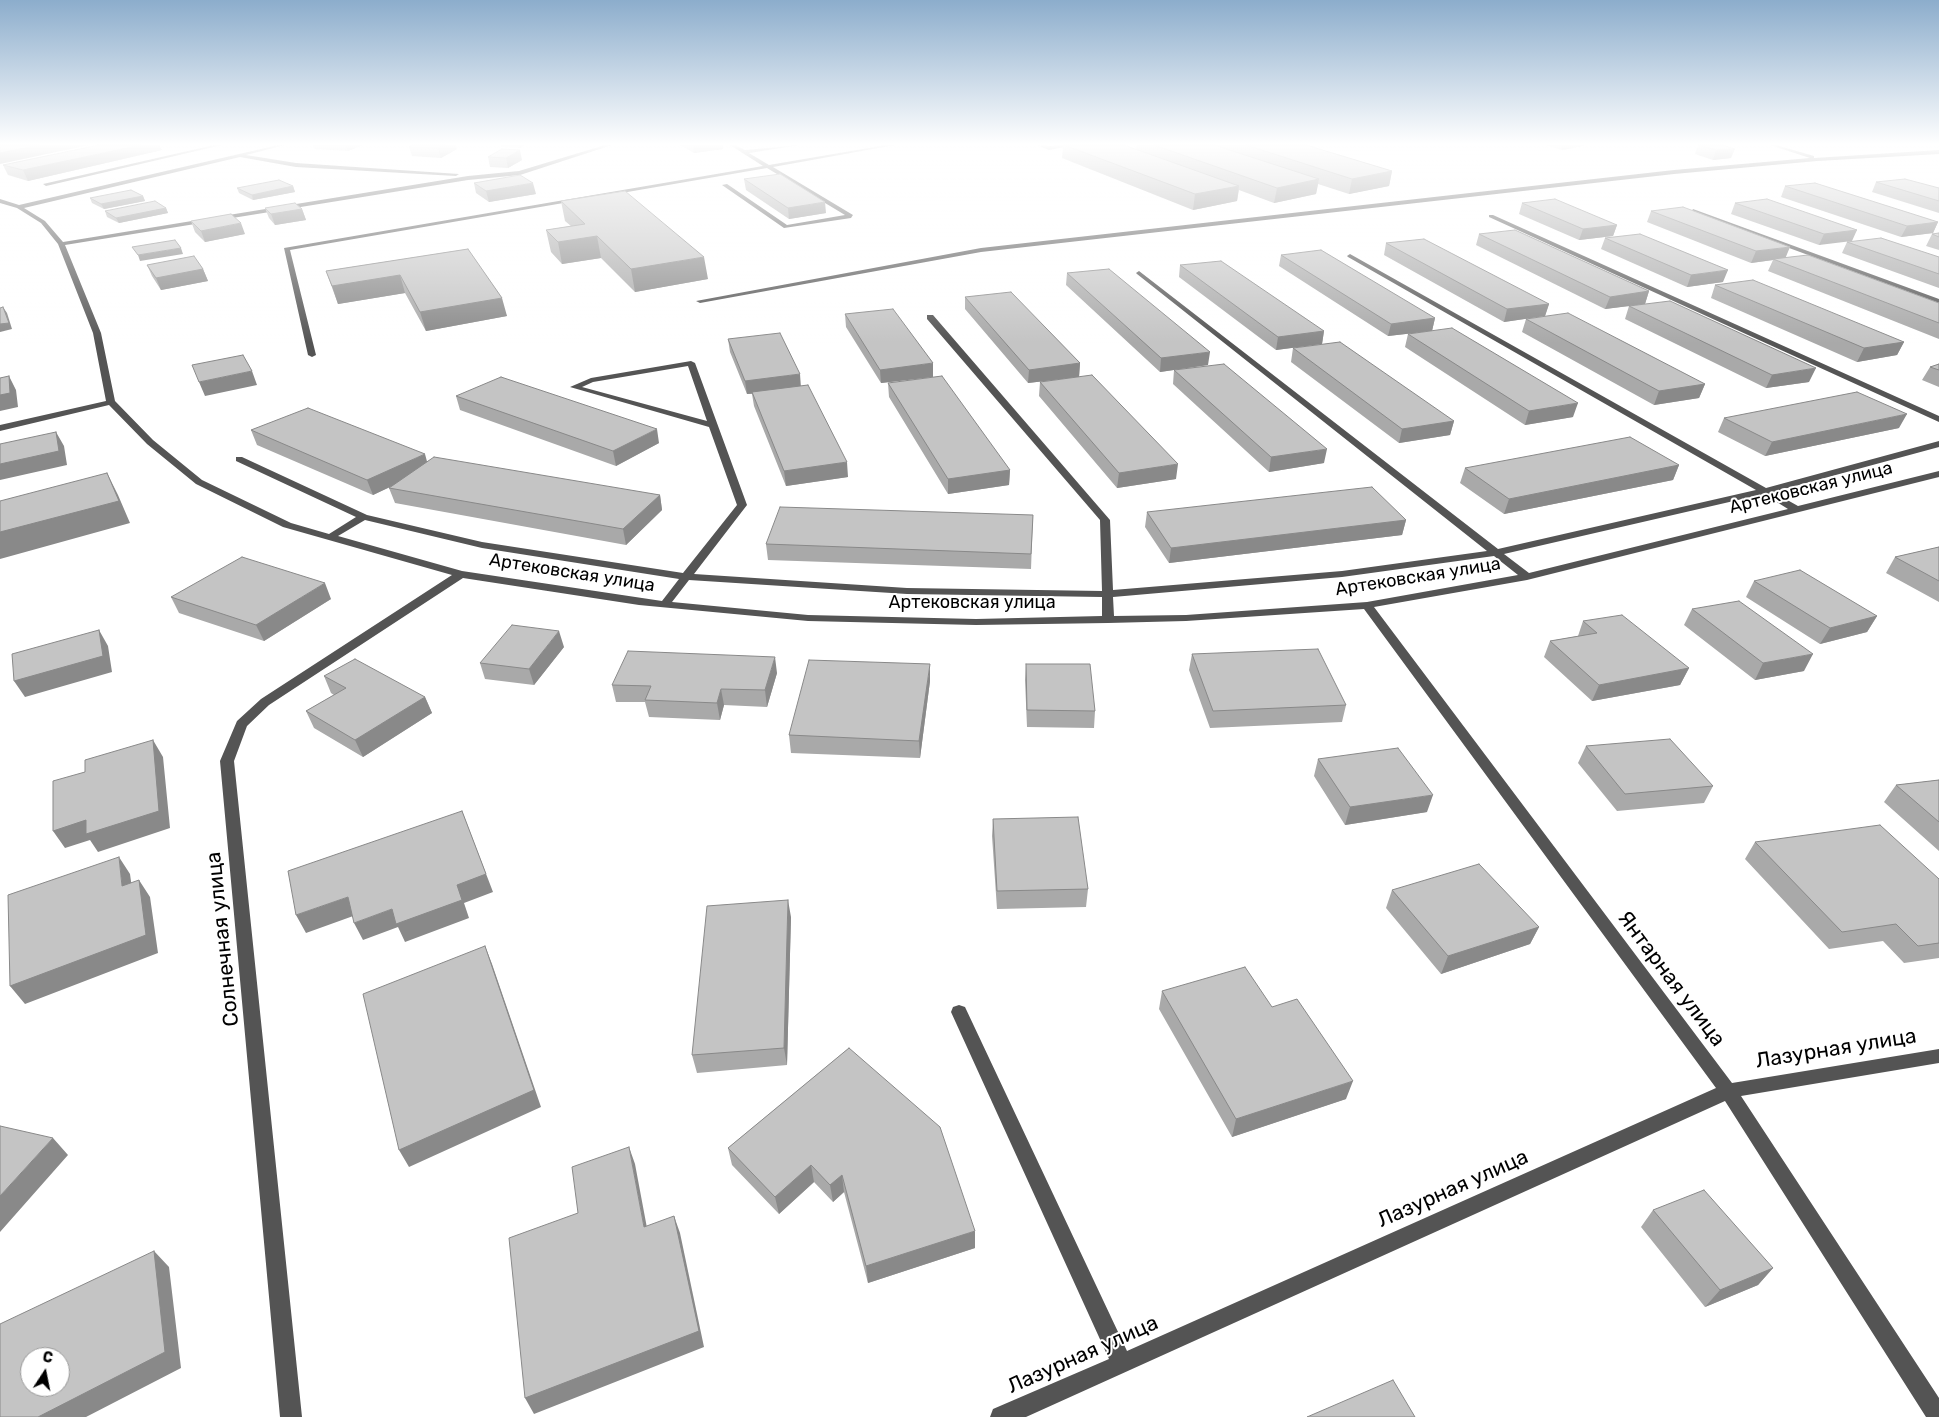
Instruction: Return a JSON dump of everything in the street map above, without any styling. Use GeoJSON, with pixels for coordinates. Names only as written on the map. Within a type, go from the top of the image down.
{"type":"FeatureCollection","features":[{"type":"Feature","properties":{"kind":"street"},"geometry":{"type":"LineString","coordinates":[[0,428],[111,402],[97,332],[61,244],[43,222],[26,211]]}},
{"type":"Feature","properties":{"kind":"street"},"geometry":{"type":"LineString","coordinates":[[61,244],[264,211]]}},
{"type":"Feature","properties":{"kind":"street"},"geometry":{"type":"LineString","coordinates":[[312,355],[286,248],[500,211]]}},
{"type":"Feature","properties":{"kind":"street"},"geometry":{"type":"LineString","coordinates":[[763,211],[786,227],[851,216],[843,211]]}},
{"type":"Feature","properties":{"kind":"street"},"geometry":{"type":"LineString","coordinates":[[700,301],[981,250],[1326,211]]}},
{"type":"Feature","properties":{"kind":"street"},"geometry":{"type":"LineString","coordinates":[[1693,211],[1939,301]]}},
{"type":"Feature","properties":{"kind":"street"},"geometry":{"type":"LineString","coordinates":[[1491,216],[1939,419]]}},
{"type":"Feature","properties":{"kind":"street"},"geometry":{"type":"LineString","coordinates":[[1350,256],[1798,510]]}},
{"type":"Feature","properties":{"kind":"street"},"geometry":{"type":"LineString","coordinates":[[1139,273],[1527,577]]}},
{"type":"Feature","properties":{"kind":"street"},"geometry":{"type":"LineString","coordinates":[[930,317],[1105,520],[1108,620]]}},
{"type":"Feature","properties":{"kind":"street"},"geometry":{"type":"LineString","coordinates":[[665,604],[742,505],[691,363],[591,380],[574,387],[713,426]]}},
{"type":"Feature","properties":{"kind":"street","name":"Артековская улица"},"geometry":{"type":"LineString","coordinates":[[111,402],[150,442],[199,482],[287,524],[461,574],[639,602],[808,618],[976,622],[1108,620],[1186,618],[1367,605],[1527,577],[1939,474]]}},
{"type":"Feature","properties":{"kind":"street"},"geometry":{"type":"LineString","coordinates":[[239,459],[364,517],[482,545],[686,577],[907,591],[1107,594],[1342,574],[1496,553],[1766,491],[1939,444]]}},
{"type":"Feature","properties":{"kind":"street"},"geometry":{"type":"LineString","coordinates":[[330,537],[364,517]]}},
{"type":"Feature","properties":{"kind":"street","name":"Солнечная улица"},"geometry":{"type":"LineString","coordinates":[[291,1417],[227,761],[242,724],[264,702],[461,574]]}},
{"type":"Feature","properties":{"kind":"street","name":"Янтарная улица"},"geometry":{"type":"LineString","coordinates":[[1367,605],[1728,1091],[1938,1417]]}},
{"type":"Feature","properties":{"kind":"street"},"geometry":{"type":"LineString","coordinates":[[959,1012],[1122,1364]]}},
{"type":"Feature","properties":{"kind":"street","name":"Лазурная улица"},"geometry":{"type":"LineString","coordinates":[[1001,1417],[1728,1091],[1939,1056]]}},
{"type":"Feature","properties":{"kind":"building"},"geometry":{"type":"Polygon","coordinates":[[[105,211],[150,211],[116,218],[105,211]]]}},
{"type":"Feature","properties":{"kind":"building"},"geometry":{"type":"Polygon","coordinates":[[[268,211],[289,211],[271,214],[268,211]]]}},
{"type":"Feature","properties":{"kind":"building"},"geometry":{"type":"Polygon","coordinates":[[[572,211],[649,211],[704,257],[631,269],[597,236],[558,242],[546,230],[585,224],[572,211]]]}},
{"type":"Feature","properties":{"kind":"building"},"geometry":{"type":"Polygon","coordinates":[[[1541,211],[1584,211],[1617,225],[1583,229],[1541,211]]]}},
{"type":"Feature","properties":{"kind":"building"},"geometry":{"type":"Polygon","coordinates":[[[1651,211],[1694,211],[1790,247],[1756,251],[1651,211]]]}},
{"type":"Feature","properties":{"kind":"building"},"geometry":{"type":"Polygon","coordinates":[[[1758,211],[1802,211],[1857,230],[1824,234],[1758,211]]]}},
{"type":"Feature","properties":{"kind":"building"},"geometry":{"type":"Polygon","coordinates":[[[1862,211],[1904,211],[1938,222],[1907,226],[1862,211]]]}},
{"type":"Feature","properties":{"kind":"building"},"geometry":{"type":"Polygon","coordinates":[[[231,214],[241,223],[201,231],[191,221],[231,214]]]}},
{"type":"Feature","properties":{"kind":"building"},"geometry":{"type":"Polygon","coordinates":[[[1515,230],[1649,291],[1610,297],[1479,234],[1515,230]]]}},
{"type":"Feature","properties":{"kind":"building"},"geometry":{"type":"Polygon","coordinates":[[[1640,234],[1728,270],[1691,275],[1605,238],[1640,234]]]}},
{"type":"Feature","properties":{"kind":"building"},"geometry":{"type":"Polygon","coordinates":[[[1881,238],[1939,257],[1939,274],[1847,242],[1881,238]]]}},
{"type":"Feature","properties":{"kind":"building"},"geometry":{"type":"Polygon","coordinates":[[[1424,239],[1549,304],[1507,309],[1386,243],[1424,239]]]}},
{"type":"Feature","properties":{"kind":"building"},"geometry":{"type":"Polygon","coordinates":[[[175,240],[181,248],[138,255],[132,247],[175,240]]]}},
{"type":"Feature","properties":{"kind":"building"},"geometry":{"type":"Polygon","coordinates":[[[468,249],[502,298],[420,312],[400,275],[332,286],[326,271],[468,249]]]}},
{"type":"Feature","properties":{"kind":"building"},"geometry":{"type":"Polygon","coordinates":[[[1321,250],[1435,318],[1391,324],[1281,255],[1321,250]]]}},
{"type":"Feature","properties":{"kind":"building"},"geometry":{"type":"Polygon","coordinates":[[[1808,255],[1939,303],[1939,323],[1773,259],[1808,255]]]}},
{"type":"Feature","properties":{"kind":"building"},"geometry":{"type":"Polygon","coordinates":[[[194,256],[203,269],[156,278],[147,265],[194,256]]]}},
{"type":"Feature","properties":{"kind":"building"},"geometry":{"type":"Polygon","coordinates":[[[1221,261],[1324,331],[1278,337],[1180,265],[1221,261]]]}},
{"type":"Feature","properties":{"kind":"building"},"geometry":{"type":"Polygon","coordinates":[[[1109,269],[1210,352],[1161,358],[1067,273],[1109,269]]]}},
{"type":"Feature","properties":{"kind":"building"},"geometry":{"type":"Polygon","coordinates":[[[1753,280],[1904,342],[1864,348],[1715,285],[1753,280]]]}},
{"type":"Feature","properties":{"kind":"building"},"geometry":{"type":"Polygon","coordinates":[[[1011,292],[1080,363],[1029,370],[965,297],[1011,292]]]}},
{"type":"Feature","properties":{"kind":"building"},"geometry":{"type":"Polygon","coordinates":[[[1670,301],[1816,368],[1772,375],[1629,306],[1670,301]]]}},
{"type":"Feature","properties":{"kind":"building"},"geometry":{"type":"Polygon","coordinates":[[[3,307],[9,323],[0,324],[0,308],[3,307]]]}},
{"type":"Feature","properties":{"kind":"building"},"geometry":{"type":"Polygon","coordinates":[[[893,309],[933,363],[880,370],[845,314],[893,309]]]}},
{"type":"Feature","properties":{"kind":"building"},"geometry":{"type":"Polygon","coordinates":[[[1568,313],[1705,384],[1659,391],[1526,319],[1568,313]]]}},
{"type":"Feature","properties":{"kind":"building"},"geometry":{"type":"Polygon","coordinates":[[[1452,328],[1578,403],[1529,411],[1408,334],[1452,328]]]}},
{"type":"Feature","properties":{"kind":"building"},"geometry":{"type":"Polygon","coordinates":[[[780,333],[800,374],[745,381],[728,339],[780,333]]]}},
{"type":"Feature","properties":{"kind":"building"},"geometry":{"type":"Polygon","coordinates":[[[1340,342],[1454,421],[1402,429],[1293,348],[1340,342]]]}},
{"type":"Feature","properties":{"kind":"building"},"geometry":{"type":"Polygon","coordinates":[[[243,355],[252,371],[199,382],[192,365],[243,355]]]}},
{"type":"Feature","properties":{"kind":"building"},"geometry":{"type":"Polygon","coordinates":[[[1224,364],[1327,449],[1271,457],[1174,370],[1224,364]]]}},
{"type":"Feature","properties":{"kind":"building"},"geometry":{"type":"Polygon","coordinates":[[[1939,364],[1939,370],[1930,367],[1939,364]]]}},
{"type":"Feature","properties":{"kind":"building"},"geometry":{"type":"Polygon","coordinates":[[[1092,375],[1178,464],[1119,473],[1040,382],[1092,375]]]}},
{"type":"Feature","properties":{"kind":"building"},"geometry":{"type":"Polygon","coordinates":[[[9,376],[10,393],[0,395],[0,378],[9,376]]]}},
{"type":"Feature","properties":{"kind":"building"},"geometry":{"type":"Polygon","coordinates":[[[942,376],[1010,470],[948,479],[888,383],[942,376]]]}},
{"type":"Feature","properties":{"kind":"building"},"geometry":{"type":"Polygon","coordinates":[[[501,377],[657,429],[613,451],[456,396],[501,377]]]}},
{"type":"Feature","properties":{"kind":"building"},"geometry":{"type":"Polygon","coordinates":[[[808,385],[847,462],[784,471],[752,392],[808,385]]]}},
{"type":"Feature","properties":{"kind":"building"},"geometry":{"type":"Polygon","coordinates":[[[1857,392],[1907,414],[1772,442],[1724,418],[1857,392]]]}},
{"type":"Feature","properties":{"kind":"building"},"geometry":{"type":"Polygon","coordinates":[[[308,408],[425,454],[367,480],[251,430],[308,408]]]}},
{"type":"Feature","properties":{"kind":"building"},"geometry":{"type":"Polygon","coordinates":[[[56,432],[59,451],[0,464],[0,444],[56,432]]]}},
{"type":"Feature","properties":{"kind":"building"},"geometry":{"type":"Polygon","coordinates":[[[1630,437],[1679,465],[1509,499],[1465,468],[1630,437]]]}},
{"type":"Feature","properties":{"kind":"building"},"geometry":{"type":"Polygon","coordinates":[[[434,457],[660,495],[623,529],[389,488],[434,457]]]}},
{"type":"Feature","properties":{"kind":"building"},"geometry":{"type":"Polygon","coordinates":[[[107,473],[119,501],[0,532],[0,501],[107,473]]]}},
{"type":"Feature","properties":{"kind":"building"},"geometry":{"type":"Polygon","coordinates":[[[1372,487],[1406,520],[1171,548],[1147,512],[1372,487]]]}},
{"type":"Feature","properties":{"kind":"building"},"geometry":{"type":"Polygon","coordinates":[[[780,507],[1033,515],[1031,554],[766,544],[780,507]]]}},
{"type":"Feature","properties":{"kind":"building"},"geometry":{"type":"Polygon","coordinates":[[[1939,547],[1939,581],[1895,557],[1939,547]]]}},
{"type":"Feature","properties":{"kind":"building"},"geometry":{"type":"Polygon","coordinates":[[[242,557],[325,583],[256,625],[171,597],[242,557]]]}},
{"type":"Feature","properties":{"kind":"building"},"geometry":{"type":"Polygon","coordinates":[[[1800,570],[1877,616],[1830,628],[1754,581],[1800,570]]]}},
{"type":"Feature","properties":{"kind":"building"},"geometry":{"type":"Polygon","coordinates":[[[1739,601],[1813,654],[1763,663],[1692,609],[1739,601]]]}},
{"type":"Feature","properties":{"kind":"building"},"geometry":{"type":"Polygon","coordinates":[[[1622,615],[1689,668],[1599,685],[1550,641],[1597,633],[1583,621],[1622,615]]]}},
{"type":"Feature","properties":{"kind":"building"},"geometry":{"type":"Polygon","coordinates":[[[512,625],[559,631],[529,669],[480,663],[512,625]]]}},
{"type":"Feature","properties":{"kind":"building"},"geometry":{"type":"Polygon","coordinates":[[[99,630],[103,656],[14,681],[12,654],[99,630]]]}},
{"type":"Feature","properties":{"kind":"building"},"geometry":{"type":"Polygon","coordinates":[[[1318,649],[1346,705],[1213,711],[1192,654],[1318,649]]]}},
{"type":"Feature","properties":{"kind":"building"},"geometry":{"type":"Polygon","coordinates":[[[628,651],[775,657],[765,690],[721,689],[717,703],[645,700],[651,686],[612,685],[628,651]]]}},
{"type":"Feature","properties":{"kind":"building"},"geometry":{"type":"Polygon","coordinates":[[[355,659],[425,697],[355,740],[306,711],[346,688],[324,676],[355,659]]]}},
{"type":"Feature","properties":{"kind":"building"},"geometry":{"type":"Polygon","coordinates":[[[809,660],[930,664],[919,741],[789,735],[809,660]]]}},
{"type":"Feature","properties":{"kind":"building"},"geometry":{"type":"Polygon","coordinates":[[[1026,664],[1090,664],[1095,711],[1027,710],[1026,664]]]}},
{"type":"Feature","properties":{"kind":"building"},"geometry":{"type":"Polygon","coordinates":[[[1670,739],[1713,786],[1625,794],[1586,746],[1670,739]]]}},
{"type":"Feature","properties":{"kind":"building"},"geometry":{"type":"Polygon","coordinates":[[[153,740],[159,811],[86,834],[86,820],[53,831],[53,781],[85,772],[85,760],[153,740]]]}},
{"type":"Feature","properties":{"kind":"building"},"geometry":{"type":"Polygon","coordinates":[[[1398,748],[1433,795],[1350,807],[1318,759],[1398,748]]]}},
{"type":"Feature","properties":{"kind":"building"},"geometry":{"type":"Polygon","coordinates":[[[1939,780],[1939,822],[1896,785],[1939,780]]]}},
{"type":"Feature","properties":{"kind":"building"},"geometry":{"type":"Polygon","coordinates":[[[462,811],[486,874],[457,885],[462,900],[396,924],[392,909],[354,923],[348,897],[296,915],[288,871],[462,811]]]}},
{"type":"Feature","properties":{"kind":"building"},"geometry":{"type":"Polygon","coordinates":[[[1078,817],[1088,889],[997,891],[993,819],[1078,817]]]}},
{"type":"Feature","properties":{"kind":"building"},"geometry":{"type":"Polygon","coordinates":[[[1880,825],[1939,879],[1939,943],[1918,946],[1896,924],[1842,932],[1755,842],[1880,825]]]}},
{"type":"Feature","properties":{"kind":"building"},"geometry":{"type":"Polygon","coordinates":[[[119,857],[122,886],[139,880],[146,935],[10,986],[8,895],[119,857]]]}},
{"type":"Feature","properties":{"kind":"building"},"geometry":{"type":"Polygon","coordinates":[[[1479,864],[1539,927],[1448,956],[1392,890],[1479,864]]]}},
{"type":"Feature","properties":{"kind":"building"},"geometry":{"type":"Polygon","coordinates":[[[788,900],[784,1048],[692,1055],[707,906],[788,900]]]}},
{"type":"Feature","properties":{"kind":"building"},"geometry":{"type":"Polygon","coordinates":[[[485,946],[534,1090],[399,1150],[363,994],[485,946]]]}},
{"type":"Feature","properties":{"kind":"building"},"geometry":{"type":"Polygon","coordinates":[[[1245,967],[1272,1007],[1297,999],[1353,1081],[1236,1119],[1162,991],[1245,967]]]}},
{"type":"Feature","properties":{"kind":"building"},"geometry":{"type":"Polygon","coordinates":[[[849,1048],[940,1127],[975,1231],[866,1266],[842,1175],[830,1185],[811,1165],[775,1197],[728,1148],[849,1048]]]}},
{"type":"Feature","properties":{"kind":"building"},"geometry":{"type":"Polygon","coordinates":[[[0,1126],[53,1138],[0,1196],[0,1126]]]}},
{"type":"Feature","properties":{"kind":"building"},"geometry":{"type":"Polygon","coordinates":[[[629,1147],[644,1227],[674,1216],[699,1331],[525,1398],[509,1238],[578,1213],[572,1167],[629,1147]]]}},
{"type":"Feature","properties":{"kind":"building"},"geometry":{"type":"Polygon","coordinates":[[[1704,1190],[1773,1268],[1720,1290],[1653,1210],[1704,1190]]]}},
{"type":"Feature","properties":{"kind":"building"},"geometry":{"type":"Polygon","coordinates":[[[154,1251],[165,1352],[38,1417],[0,1417],[0,1324],[154,1251]]]}},
{"type":"Feature","properties":{"kind":"building"},"geometry":{"type":"Polygon","coordinates":[[[1393,1380],[1415,1417],[1307,1417],[1393,1380]]]}}]}
